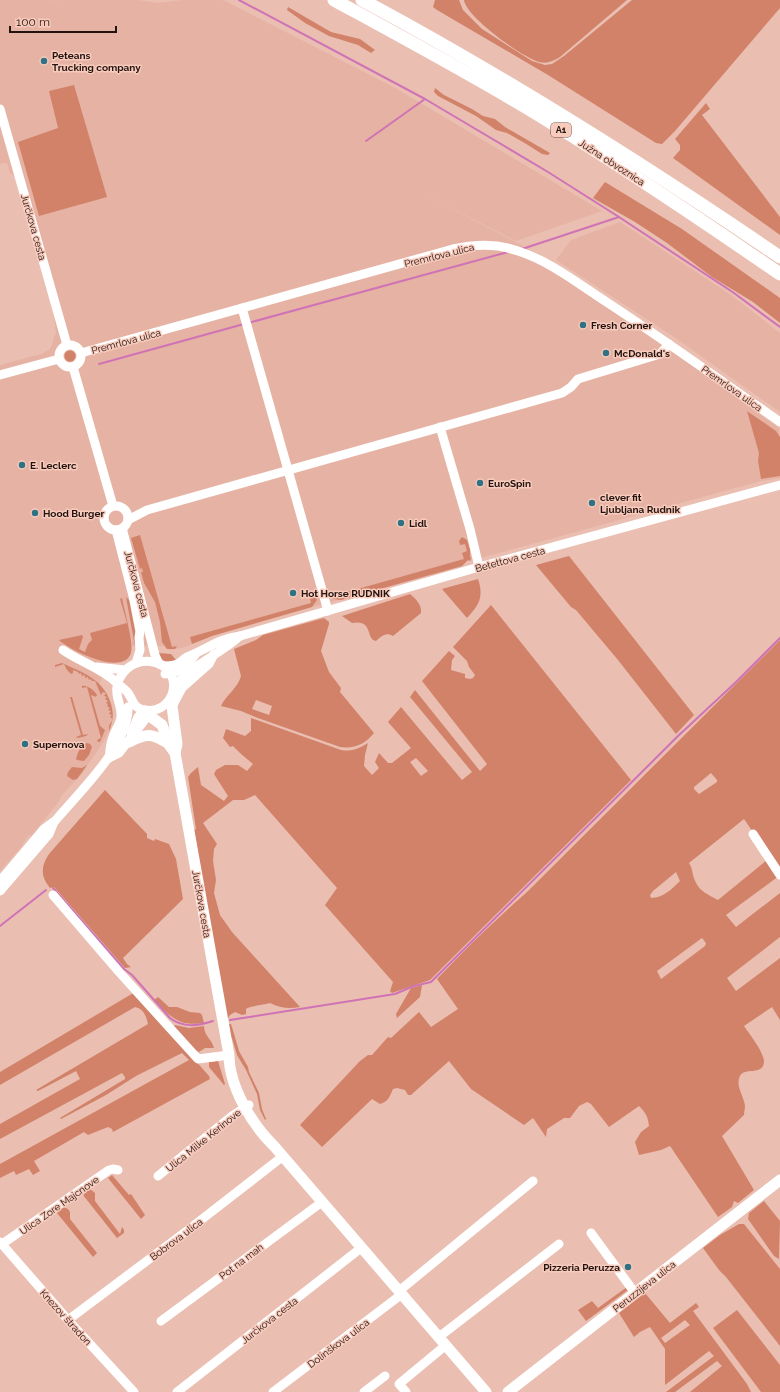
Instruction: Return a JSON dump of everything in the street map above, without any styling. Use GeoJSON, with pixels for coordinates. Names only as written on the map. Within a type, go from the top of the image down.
{"type":"FeatureCollection","features":[{"type":"Feature","properties":{"kind":"highway","name":"Južna obvoznica"},"geometry":{"type":"LineString","coordinates":[[334,0],[421,47],[536,114],[632,174],[780,274]]}},
{"type":"Feature","properties":{"kind":"highway","name":"Južna obvoznica"},"geometry":{"type":"LineString","coordinates":[[362,0],[432,38],[544,104],[780,257]]}},
{"type":"Feature","properties":{"kind":"main road","name":"Jurčkova cesta"},"geometry":{"type":"LineString","coordinates":[[167,708],[171,728],[174,732],[177,744],[172,748]]}},
{"type":"Feature","properties":{"kind":"main road","name":"Jurčkova cesta"},"geometry":{"type":"LineString","coordinates":[[146,714],[162,725],[172,748],[229,1055],[229,1066],[247,1106],[282,1157],[486,1392]]}},
{"type":"Feature","properties":{"kind":"main road"},"geometry":{"type":"LineString","coordinates":[[129,742],[143,736],[152,735],[159,737],[172,748]]}},
{"type":"Feature","properties":{"kind":"main road","name":"Peruzzijeva ulica"},"geometry":{"type":"LineString","coordinates":[[508,1392],[780,1180]]}},
{"type":"Feature","properties":{"kind":"street","name":"Jurčkova cesta"},"geometry":{"type":"LineString","coordinates":[[0,109],[67,345]]}},
{"type":"Feature","properties":{"kind":"street","name":"Premrlova ulica"},"geometry":{"type":"LineString","coordinates":[[81,353],[464,246],[483,245],[507,248],[528,255],[570,279],[669,344],[780,422]]}},
{"type":"Feature","properties":{"kind":"street"},"geometry":{"type":"LineString","coordinates":[[242,308],[328,611]]}},
{"type":"Feature","properties":{"kind":"street"},"geometry":{"type":"LineString","coordinates":[[128,520],[125,510],[120,506],[113,506],[105,513],[104,519],[109,528],[119,529],[125,526],[128,520],[147,510],[562,393],[571,387],[578,379],[660,354],[669,344]]}},
{"type":"Feature","properties":{"kind":"street"},"geometry":{"type":"LineString","coordinates":[[67,345],[76,346],[81,353],[80,362],[73,367],[64,366],[59,359],[60,350],[67,345]]}},
{"type":"Feature","properties":{"kind":"street"},"geometry":{"type":"LineString","coordinates":[[0,375],[59,359]]}},
{"type":"Feature","properties":{"kind":"street"},"geometry":{"type":"LineString","coordinates":[[73,367],[113,506]]}},
{"type":"Feature","properties":{"kind":"street"},"geometry":{"type":"LineString","coordinates":[[440,427],[480,567]]}},
{"type":"Feature","properties":{"kind":"street","name":"Betettova cesta"},"geometry":{"type":"LineString","coordinates":[[164,669],[229,637],[240,636],[480,567],[780,485]]}},
{"type":"Feature","properties":{"kind":"street"},"geometry":{"type":"LineString","coordinates":[[125,510],[147,510]]}},
{"type":"Feature","properties":{"kind":"street","name":"Jurčkova cesta"},"geometry":{"type":"LineString","coordinates":[[119,529],[140,631],[144,637],[146,650],[140,664]]}},
{"type":"Feature","properties":{"kind":"street","name":"Jurčkova cesta"},"geometry":{"type":"LineString","coordinates":[[119,529],[155,655],[164,669]]}},
{"type":"Feature","properties":{"kind":"street","name":"Betettova cesta"},"geometry":{"type":"LineString","coordinates":[[167,708],[174,687],[192,670],[214,654],[229,646],[240,636]]}},
{"type":"Feature","properties":{"kind":"street"},"geometry":{"type":"LineString","coordinates":[[62,650],[94,667],[125,670],[140,664],[164,669],[173,680],[174,687]]}},
{"type":"Feature","properties":{"kind":"street","name":"Betettova cesta"},"geometry":{"type":"LineString","coordinates":[[167,708],[182,688],[209,664],[214,654]]}},
{"type":"Feature","properties":{"kind":"street"},"geometry":{"type":"LineString","coordinates":[[119,688],[140,664]]}},
{"type":"Feature","properties":{"kind":"street"},"geometry":{"type":"LineString","coordinates":[[94,667],[102,678],[128,693],[133,704],[146,714]]}},
{"type":"Feature","properties":{"kind":"street"},"geometry":{"type":"LineString","coordinates":[[128,707],[134,712],[146,714],[167,708],[162,700],[167,691],[168,684],[164,669]]}},
{"type":"Feature","properties":{"kind":"street"},"geometry":{"type":"LineString","coordinates":[[109,758],[112,739],[119,724],[121,712],[119,688],[125,670]]}},
{"type":"Feature","properties":{"kind":"street"},"geometry":{"type":"LineString","coordinates":[[0,881],[44,829],[55,821],[109,758],[125,727],[128,716],[128,707],[119,688]]}},
{"type":"Feature","properties":{"kind":"street"},"geometry":{"type":"LineString","coordinates":[[109,758],[119,753],[129,742],[146,714]]}},
{"type":"Feature","properties":{"kind":"street"},"geometry":{"type":"LineString","coordinates":[[0,891],[49,834],[55,821]]}},
{"type":"Feature","properties":{"kind":"street"},"geometry":{"type":"LineString","coordinates":[[753,834],[780,875]]}},
{"type":"Feature","properties":{"kind":"street"},"geometry":{"type":"LineString","coordinates":[[53,895],[120,973],[198,1059],[229,1055]]}},
{"type":"Feature","properties":{"kind":"street","name":"Ulica Milke Kerinove"},"geometry":{"type":"LineString","coordinates":[[158,1176],[232,1116],[247,1106]]}},
{"type":"Feature","properties":{"kind":"street","name":"Bobrova ulica"},"geometry":{"type":"LineString","coordinates":[[68,1320],[282,1157]]}},
{"type":"Feature","properties":{"kind":"street","name":"Ulica Zore Majcnove"},"geometry":{"type":"LineString","coordinates":[[1,1243],[109,1170],[118,1170]]}},
{"type":"Feature","properties":{"kind":"street"},"geometry":{"type":"LineString","coordinates":[[401,1293],[534,1181]]}},
{"type":"Feature","properties":{"kind":"street","name":"Pot na mah"},"geometry":{"type":"LineString","coordinates":[[161,1321],[322,1202]]}},
{"type":"Feature","properties":{"kind":"street"},"geometry":{"type":"LineString","coordinates":[[591,1233],[635,1293]]}},
{"type":"Feature","properties":{"kind":"street","name":"Knezov štradon"},"geometry":{"type":"LineString","coordinates":[[1,1243],[68,1320],[134,1392]]}},
{"type":"Feature","properties":{"kind":"street"},"geometry":{"type":"LineString","coordinates":[[406,1392],[399,1384],[443,1341],[559,1244]]}},
{"type":"Feature","properties":{"kind":"street","name":"Jurčkova cesta"},"geometry":{"type":"LineString","coordinates":[[177,1392],[361,1248]]}},
{"type":"Feature","properties":{"kind":"street","name":"Dolinškova ulica"},"geometry":{"type":"LineString","coordinates":[[273,1392],[401,1293]]}},
{"type":"Feature","properties":{"kind":"street"},"geometry":{"type":"LineString","coordinates":[[364,1392],[385,1376]]}},
{"type":"Feature","properties":{"kind":"shaded area"},"geometry":{"type":"Polygon","coordinates":[[[0,0],[51,0],[71,11],[52,0],[138,0],[158,3],[183,0],[225,1],[397,89],[602,211],[516,241],[420,192],[540,255],[779,428],[780,478],[761,481],[470,561],[468,560],[460,567],[257,622],[212,636],[182,648],[170,650],[163,646],[131,646],[131,653],[127,659],[110,663],[99,684],[107,693],[113,714],[112,724],[104,741],[81,775],[62,795],[57,804],[31,836],[29,835],[23,845],[0,871],[0,365],[41,354],[49,350],[56,334],[54,315],[15,176],[10,173],[7,163],[0,164],[0,0]]]}},
{"type":"Feature","properties":{"kind":"shaded area"},"geometry":{"type":"Polygon","coordinates":[[[435,0],[459,0],[463,10],[482,29],[532,61],[545,65],[552,64],[564,56],[632,0],[780,0],[780,8],[675,131],[662,144],[656,143],[548,75],[437,10],[433,7],[435,0]]]}},
{"type":"Feature","properties":{"kind":"shaded area"},"geometry":{"type":"Polygon","coordinates":[[[464,0],[627,0],[560,57],[545,63],[531,59],[520,53],[496,36],[474,16],[464,0]]]}},
{"type":"Feature","properties":{"kind":"shaded area"},"geometry":{"type":"Polygon","coordinates":[[[288,7],[331,32],[360,39],[375,50],[371,53],[358,45],[329,36],[305,23],[287,10],[288,7]]]}},
{"type":"Feature","properties":{"kind":"shaded area"},"geometry":{"type":"Polygon","coordinates":[[[74,85],[107,197],[39,216],[18,142],[58,128],[49,91],[74,85]]]}},
{"type":"Feature","properties":{"kind":"shaded area"},"geometry":{"type":"Polygon","coordinates":[[[435,88],[444,95],[483,116],[495,119],[505,127],[550,153],[548,155],[542,154],[507,133],[496,130],[476,116],[438,96],[434,92],[435,88]]]}},
{"type":"Feature","properties":{"kind":"shaded area"},"geometry":{"type":"Polygon","coordinates":[[[706,103],[710,109],[702,115],[780,217],[780,235],[673,158],[680,150],[680,145],[675,139],[706,103]]]}},
{"type":"Feature","properties":{"kind":"shaded area"},"geometry":{"type":"Polygon","coordinates":[[[605,182],[682,229],[780,298],[780,323],[753,302],[712,277],[667,243],[635,222],[593,198],[605,182]]]}},
{"type":"Feature","properties":{"kind":"shaded area"},"geometry":{"type":"Polygon","coordinates":[[[620,222],[731,295],[780,333],[780,412],[674,337],[556,260],[571,240],[620,222]]]}},
{"type":"Feature","properties":{"kind":"shaded area"},"geometry":{"type":"Polygon","coordinates":[[[70,350],[74,352],[76,356],[74,360],[70,362],[66,360],[64,356],[66,352],[70,350]]]}},
{"type":"Feature","properties":{"kind":"shaded area"},"geometry":{"type":"Polygon","coordinates":[[[747,411],[776,431],[780,437],[780,476],[761,479],[758,461],[759,453],[747,411]]]}},
{"type":"Feature","properties":{"kind":"shaded area"},"geometry":{"type":"Polygon","coordinates":[[[140,535],[172,647],[177,646],[175,649],[167,649],[162,642],[160,622],[155,602],[144,583],[141,572],[143,572],[142,568],[140,569],[131,538],[140,535]]]}},
{"type":"Feature","properties":{"kind":"shaded area"},"geometry":{"type":"Polygon","coordinates":[[[462,537],[467,540],[471,558],[470,561],[468,560],[462,566],[341,600],[334,599],[330,594],[330,591],[334,591],[335,596],[341,596],[340,594],[464,559],[462,553],[467,551],[465,544],[460,545],[459,541],[462,537]]]}},
{"type":"Feature","properties":{"kind":"shaded area"},"geometry":{"type":"Polygon","coordinates":[[[569,556],[694,715],[676,734],[618,660],[536,565],[569,556]]]}},
{"type":"Feature","properties":{"kind":"shaded area"},"geometry":{"type":"Polygon","coordinates":[[[478,579],[480,585],[479,600],[475,609],[467,618],[442,589],[478,579]]]}},
{"type":"Feature","properties":{"kind":"shaded area"},"geometry":{"type":"Polygon","coordinates":[[[316,591],[317,600],[312,607],[212,636],[192,644],[190,637],[311,603],[310,598],[315,597],[313,592],[316,591]]]}},
{"type":"Feature","properties":{"kind":"shaded area"},"geometry":{"type":"Polygon","coordinates":[[[410,594],[420,605],[421,613],[393,636],[382,636],[376,641],[371,637],[366,626],[359,623],[352,623],[342,616],[410,594]]]}},
{"type":"Feature","properties":{"kind":"shaded area"},"geometry":{"type":"Polygon","coordinates":[[[126,597],[129,600],[138,646],[135,646],[126,597]]]}},
{"type":"Feature","properties":{"kind":"shaded area"},"geometry":{"type":"Polygon","coordinates":[[[122,598],[128,626],[132,649],[126,660],[108,662],[96,659],[74,650],[59,640],[82,635],[83,637],[79,649],[85,652],[88,644],[92,640],[90,633],[127,623],[120,599],[122,598]]]}},
{"type":"Feature","properties":{"kind":"shaded area"},"geometry":{"type":"Polygon","coordinates":[[[491,605],[631,780],[430,980],[392,993],[390,991],[393,982],[325,905],[337,888],[255,795],[244,800],[233,800],[203,823],[217,844],[214,849],[213,861],[216,880],[214,893],[220,915],[232,932],[300,1007],[285,1008],[270,1003],[253,1006],[246,1009],[246,1014],[242,1015],[235,1012],[230,1015],[227,1020],[194,830],[196,829],[188,777],[198,767],[201,785],[224,801],[228,796],[214,774],[216,770],[225,765],[238,765],[247,771],[253,764],[233,746],[230,747],[223,738],[226,729],[245,736],[251,731],[251,718],[341,750],[354,750],[368,743],[364,766],[372,775],[379,768],[375,762],[379,753],[388,763],[392,763],[411,748],[388,722],[401,707],[462,780],[472,772],[410,697],[415,690],[480,771],[487,764],[422,681],[449,651],[455,656],[452,660],[451,670],[465,674],[465,678],[473,678],[475,675],[469,667],[467,661],[453,647],[491,605]],[[416,758],[410,762],[421,776],[428,771],[416,758]]]}},
{"type":"Feature","properties":{"kind":"shaded area"},"geometry":{"type":"Polygon","coordinates":[[[324,618],[329,622],[321,651],[329,672],[341,688],[340,692],[374,733],[371,737],[359,745],[340,747],[241,711],[221,706],[241,676],[234,649],[256,640],[263,635],[324,618]],[[256,700],[252,709],[269,715],[272,706],[256,700]]]}},
{"type":"Feature","properties":{"kind":"shaded area"},"geometry":{"type":"Polygon","coordinates":[[[780,640],[780,872],[744,819],[689,863],[699,888],[718,900],[767,860],[779,876],[726,915],[736,927],[780,893],[780,937],[727,978],[736,991],[780,958],[780,1020],[772,1007],[744,1026],[762,1053],[764,1062],[760,1069],[742,1073],[740,1076],[739,1087],[745,1106],[744,1115],[722,1136],[754,1190],[738,1203],[734,1201],[732,1207],[718,1217],[670,1146],[661,1150],[639,1155],[635,1142],[641,1132],[649,1126],[646,1115],[639,1106],[609,1127],[591,1104],[587,1102],[579,1106],[570,1118],[564,1118],[547,1129],[546,1137],[533,1118],[524,1125],[471,1089],[449,1061],[411,1095],[408,1095],[405,1090],[397,1088],[393,1089],[383,1103],[380,1104],[372,1099],[322,1147],[300,1125],[360,1061],[368,1055],[372,1055],[388,1037],[391,1038],[419,1012],[431,1027],[458,1009],[437,979],[481,934],[527,892],[780,640]],[[711,773],[694,787],[699,794],[717,782],[711,773]],[[676,872],[650,895],[651,898],[663,895],[670,890],[680,881],[676,872]],[[702,938],[657,971],[661,979],[705,946],[706,943],[702,938]]]}},
{"type":"Feature","properties":{"kind":"shaded area"},"geometry":{"type":"Polygon","coordinates":[[[158,653],[171,654],[177,661],[165,661],[158,653]]]}},
{"type":"Feature","properties":{"kind":"shaded area"},"geometry":{"type":"Polygon","coordinates":[[[62,663],[78,670],[92,678],[98,683],[106,693],[103,692],[101,695],[95,681],[92,681],[91,679],[89,680],[88,677],[85,678],[85,675],[82,676],[81,673],[79,674],[73,670],[73,673],[71,674],[64,664],[55,667],[55,665],[62,663]]]}},
{"type":"Feature","properties":{"kind":"shaded area"},"geometry":{"type":"Polygon","coordinates":[[[82,686],[86,686],[90,688],[97,695],[96,697],[91,695],[100,726],[105,730],[100,742],[97,740],[101,738],[87,687],[82,688],[82,686]]]}},
{"type":"Feature","properties":{"kind":"shaded area"},"geometry":{"type":"Polygon","coordinates":[[[106,693],[113,711],[113,719],[110,717],[112,715],[109,714],[111,711],[108,710],[110,708],[106,703],[108,701],[105,699],[107,697],[104,696],[106,693]]]}},
{"type":"Feature","properties":{"kind":"shaded area"},"geometry":{"type":"Polygon","coordinates":[[[70,697],[72,697],[83,735],[88,734],[86,736],[76,737],[81,735],[70,697]]]}},
{"type":"Feature","properties":{"kind":"shaded area"},"geometry":{"type":"Polygon","coordinates":[[[87,743],[92,747],[89,755],[84,761],[77,760],[76,759],[80,750],[87,743]]]}},
{"type":"Feature","properties":{"kind":"shaded area"},"geometry":{"type":"Polygon","coordinates":[[[87,765],[77,779],[73,780],[67,776],[72,767],[82,768],[87,765]]]}},
{"type":"Feature","properties":{"kind":"shaded area"},"geometry":{"type":"Polygon","coordinates":[[[105,790],[147,834],[147,838],[169,844],[176,859],[183,899],[123,958],[131,967],[125,968],[54,887],[50,888],[43,875],[44,863],[49,854],[105,790]]]}},
{"type":"Feature","properties":{"kind":"shaded area"},"geometry":{"type":"Polygon","coordinates":[[[422,985],[420,997],[397,1018],[396,1014],[411,988],[422,985]]]}},
{"type":"Feature","properties":{"kind":"shaded area"},"geometry":{"type":"Polygon","coordinates":[[[135,992],[209,1076],[210,1079],[113,1132],[112,1129],[108,1127],[88,1135],[84,1132],[34,1161],[40,1171],[33,1175],[29,1169],[16,1175],[14,1171],[0,1178],[0,1164],[189,1060],[182,1053],[136,1076],[106,1095],[61,1119],[60,1118],[125,1079],[122,1073],[0,1139],[0,1124],[80,1079],[76,1071],[38,1091],[36,1090],[148,1024],[146,1018],[143,1011],[135,1007],[0,1085],[0,1072],[135,992]]]}},
{"type":"Feature","properties":{"kind":"shaded area"},"geometry":{"type":"Polygon","coordinates":[[[158,997],[169,1007],[177,1007],[190,1012],[200,1013],[204,1023],[187,1023],[175,1019],[154,1000],[158,997]]]}},
{"type":"Feature","properties":{"kind":"shaded area"},"geometry":{"type":"Polygon","coordinates":[[[228,1024],[231,1024],[239,1051],[248,1067],[259,1093],[265,1120],[260,1110],[257,1094],[237,1055],[228,1024]]]}},
{"type":"Feature","properties":{"kind":"shaded area"},"geometry":{"type":"Polygon","coordinates":[[[175,1025],[189,1028],[204,1026],[205,1032],[214,1048],[205,1048],[199,1052],[193,1049],[173,1027],[175,1025]]]}},
{"type":"Feature","properties":{"kind":"shaded area"},"geometry":{"type":"Polygon","coordinates":[[[218,1061],[225,1084],[224,1085],[209,1067],[209,1062],[218,1061]]]}},
{"type":"Feature","properties":{"kind":"shaded area"},"geometry":{"type":"Polygon","coordinates":[[[112,1175],[129,1195],[131,1194],[145,1215],[141,1219],[108,1178],[112,1175]]]}},
{"type":"Feature","properties":{"kind":"shaded area"},"geometry":{"type":"Polygon","coordinates":[[[90,1189],[95,1193],[95,1201],[120,1234],[122,1227],[124,1230],[124,1233],[117,1238],[83,1195],[90,1189]]]}},
{"type":"Feature","properties":{"kind":"shaded area"},"geometry":{"type":"Polygon","coordinates":[[[764,1201],[780,1221],[779,1259],[774,1256],[748,1219],[749,1213],[764,1201]]]}},
{"type":"Feature","properties":{"kind":"shaded area"},"geometry":{"type":"Polygon","coordinates":[[[64,1207],[70,1212],[70,1219],[97,1253],[93,1257],[57,1213],[64,1207]]]}},
{"type":"Feature","properties":{"kind":"shaded area"},"geometry":{"type":"Polygon","coordinates":[[[739,1224],[744,1224],[780,1269],[780,1346],[703,1248],[720,1235],[739,1224]]]}},
{"type":"Feature","properties":{"kind":"shaded area"},"geometry":{"type":"Polygon","coordinates":[[[627,1287],[628,1290],[586,1321],[578,1310],[592,1301],[598,1308],[627,1287]]]}},
{"type":"Feature","properties":{"kind":"shaded area"},"geometry":{"type":"Polygon","coordinates":[[[645,1293],[670,1323],[696,1303],[699,1307],[693,1311],[747,1384],[751,1392],[690,1392],[722,1366],[717,1361],[675,1392],[666,1392],[714,1356],[709,1351],[665,1385],[665,1349],[650,1327],[634,1337],[619,1313],[645,1293]],[[685,1320],[661,1338],[665,1343],[690,1325],[685,1320]]]}},
{"type":"Feature","properties":{"kind":"shaded area"},"geometry":{"type":"Polygon","coordinates":[[[737,1310],[780,1365],[780,1392],[761,1392],[713,1328],[737,1310]]]}},
{"type":"Feature","properties":{"kind":"waterway"},"geometry":{"type":"LineString","coordinates":[[239,0],[425,99],[548,172],[734,293],[780,327]]}},
{"type":"Feature","properties":{"kind":"waterway"},"geometry":{"type":"LineString","coordinates":[[366,141],[425,99]]}},
{"type":"Feature","properties":{"kind":"waterway"},"geometry":{"type":"LineString","coordinates":[[522,249],[619,217]]}},
{"type":"Feature","properties":{"kind":"waterway"},"geometry":{"type":"LineString","coordinates":[[248,323],[508,252]]}},
{"type":"Feature","properties":{"kind":"waterway"},"geometry":{"type":"LineString","coordinates":[[99,364],[244,324]]}},
{"type":"Feature","properties":{"kind":"waterway"},"geometry":{"type":"LineString","coordinates":[[230,1020],[395,994],[414,986],[431,982],[678,736],[735,683],[780,638]]}},
{"type":"Feature","properties":{"kind":"waterway"},"geometry":{"type":"LineString","coordinates":[[53,888],[124,969],[132,975],[170,1018],[185,1025],[202,1024],[213,1021]]}},
{"type":"Feature","properties":{"kind":"waterway"},"geometry":{"type":"LineString","coordinates":[[0,926],[46,890]]}},
{"type":"Feature","properties":{"kind":"place","name":"Peteans Trucking company"},"geometry":{"type":"Point","coordinates":[44,61]}},
{"type":"Feature","properties":{"kind":"place","name":"Fresh Corner"},"geometry":{"type":"Point","coordinates":[583,325]}},
{"type":"Feature","properties":{"kind":"place","name":"McDonald's"},"geometry":{"type":"Point","coordinates":[606,353]}},
{"type":"Feature","properties":{"kind":"place","name":"E. Leclerc"},"geometry":{"type":"Point","coordinates":[22,465]}},
{"type":"Feature","properties":{"kind":"place","name":"EuroSpin"},"geometry":{"type":"Point","coordinates":[480,483]}},
{"type":"Feature","properties":{"kind":"place","name":"clever fit Ljubljana Rudnik"},"geometry":{"type":"Point","coordinates":[592,503]}},
{"type":"Feature","properties":{"kind":"place","name":"Hood Burger"},"geometry":{"type":"Point","coordinates":[35,513]}},
{"type":"Feature","properties":{"kind":"place","name":"Lidl"},"geometry":{"type":"Point","coordinates":[401,523]}},
{"type":"Feature","properties":{"kind":"place","name":"Hot Horse RUDNIK"},"geometry":{"type":"Point","coordinates":[293,593]}},
{"type":"Feature","properties":{"kind":"place","name":"Supernova"},"geometry":{"type":"Point","coordinates":[25,744]}},
{"type":"Feature","properties":{"kind":"place","name":"Pizzeria Peruzza"},"geometry":{"type":"Point","coordinates":[628,1267]}}]}
